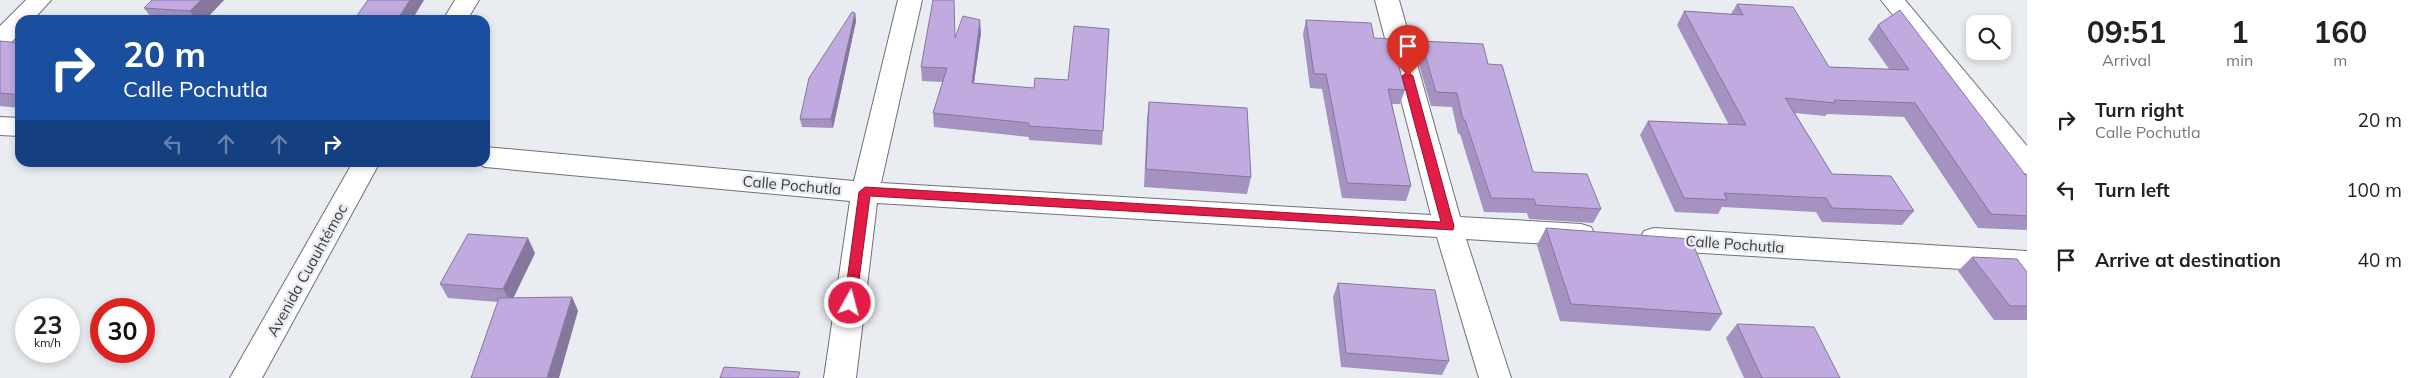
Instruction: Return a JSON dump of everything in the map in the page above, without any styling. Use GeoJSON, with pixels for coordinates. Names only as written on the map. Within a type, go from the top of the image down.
{"type":"FeatureCollection","features":[{"type":"Feature","properties":{"kind":"street"},"geometry":{"type":"LineString","coordinates":[[24,15],[39,0]]}},
{"type":"Feature","properties":{"kind":"street"},"geometry":{"type":"LineString","coordinates":[[458,15],[467,0]]}},
{"type":"Feature","properties":{"kind":"street"},"geometry":{"type":"LineString","coordinates":[[840,378],[865,192],[910,0]]}},
{"type":"Feature","properties":{"kind":"street"},"geometry":{"type":"LineString","coordinates":[[1387,0],[1448,226],[1495,378]]}},
{"type":"Feature","properties":{"kind":"street"},"geometry":{"type":"LineString","coordinates":[[1893,0],[2027,164]]}},
{"type":"Feature","properties":{"kind":"street"},"geometry":{"type":"LineString","coordinates":[[0,40],[15,25]]}},
{"type":"Feature","properties":{"kind":"street"},"geometry":{"type":"LineString","coordinates":[[0,126],[15,127]]}},
{"type":"Feature","properties":{"kind":"street","name":"Calle Pochutla"},"geometry":{"type":"LineString","coordinates":[[490,157],[865,192],[2027,262]]}},
{"type":"Feature","properties":{"kind":"street","name":"Avenida Cuauhtémoc"},"geometry":{"type":"LineString","coordinates":[[246,378],[364,167]]}},
{"type":"Feature","properties":{"kind":"building"},"geometry":{"type":"Polygon","coordinates":[[[152,0],[201,0],[190,11],[144,8],[152,0]]]}},
{"type":"Feature","properties":{"kind":"building"},"geometry":{"type":"Polygon","coordinates":[[[368,0],[410,0],[400,15],[358,15],[368,0]]]}},
{"type":"Feature","properties":{"kind":"building"},"geometry":{"type":"Polygon","coordinates":[[[933,0],[954,0],[955,38],[963,16],[980,20],[972,83],[1034,88],[1035,78],[1068,80],[1074,26],[1109,29],[1103,131],[1029,126],[1029,123],[933,113],[947,68],[921,67],[933,0]]]}},
{"type":"Feature","properties":{"kind":"building"},"geometry":{"type":"Polygon","coordinates":[[[1737,4],[1793,7],[1829,67],[1909,70],[1878,25],[1900,10],[2027,177],[2027,216],[1991,214],[1915,103],[1834,100],[1835,103],[1785,98],[1832,174],[1891,176],[1914,211],[1832,208],[1826,198],[1724,193],[1727,200],[1684,198],[1648,121],[1746,125],[1684,11],[1743,15],[1737,4]]]}},
{"type":"Feature","properties":{"kind":"building"},"geometry":{"type":"Polygon","coordinates":[[[852,12],[855,13],[831,119],[800,119],[809,78],[852,12]]]}},
{"type":"Feature","properties":{"kind":"building"},"geometry":{"type":"Polygon","coordinates":[[[1306,20],[1371,23],[1374,38],[1392,39],[1405,90],[1388,89],[1411,186],[1347,183],[1326,74],[1314,74],[1306,20]]]}},
{"type":"Feature","properties":{"kind":"building"},"geometry":{"type":"Polygon","coordinates":[[[0,41],[15,42],[15,94],[0,93],[0,41]]]}},
{"type":"Feature","properties":{"kind":"building"},"geometry":{"type":"Polygon","coordinates":[[[1421,41],[1483,44],[1488,64],[1502,65],[1533,172],[1587,174],[1601,209],[1536,205],[1534,199],[1491,198],[1465,120],[1463,120],[1457,93],[1436,92],[1421,41]]]}},
{"type":"Feature","properties":{"kind":"building"},"geometry":{"type":"Polygon","coordinates":[[[1149,102],[1247,108],[1251,177],[1146,169],[1149,102]]]}},
{"type":"Feature","properties":{"kind":"building"},"geometry":{"type":"Polygon","coordinates":[[[1546,228],[1691,239],[1722,314],[1571,304],[1546,228]]]}},
{"type":"Feature","properties":{"kind":"building"},"geometry":{"type":"Polygon","coordinates":[[[468,234],[528,238],[503,289],[440,284],[468,234]]]}},
{"type":"Feature","properties":{"kind":"building"},"geometry":{"type":"Polygon","coordinates":[[[1972,257],[2017,259],[2027,272],[2027,306],[2010,306],[1972,257]]]}},
{"type":"Feature","properties":{"kind":"building"},"geometry":{"type":"Polygon","coordinates":[[[1338,283],[1435,290],[1449,361],[1346,353],[1338,283]]]}},
{"type":"Feature","properties":{"kind":"building"},"geometry":{"type":"Polygon","coordinates":[[[572,297],[547,378],[471,378],[499,298],[572,297]]]}},
{"type":"Feature","properties":{"kind":"building"},"geometry":{"type":"Polygon","coordinates":[[[1737,324],[1814,327],[1840,378],[1762,378],[1737,324]]]}},
{"type":"Feature","properties":{"kind":"building"},"geometry":{"type":"Polygon","coordinates":[[[724,367],[800,372],[798,378],[720,378],[724,367]]]}},
{"type":"Feature","properties":{"kind":"route"},"geometry":{"type":"LineString","coordinates":[[850,303],[865,192],[1448,226],[1408,76]]}}]}
